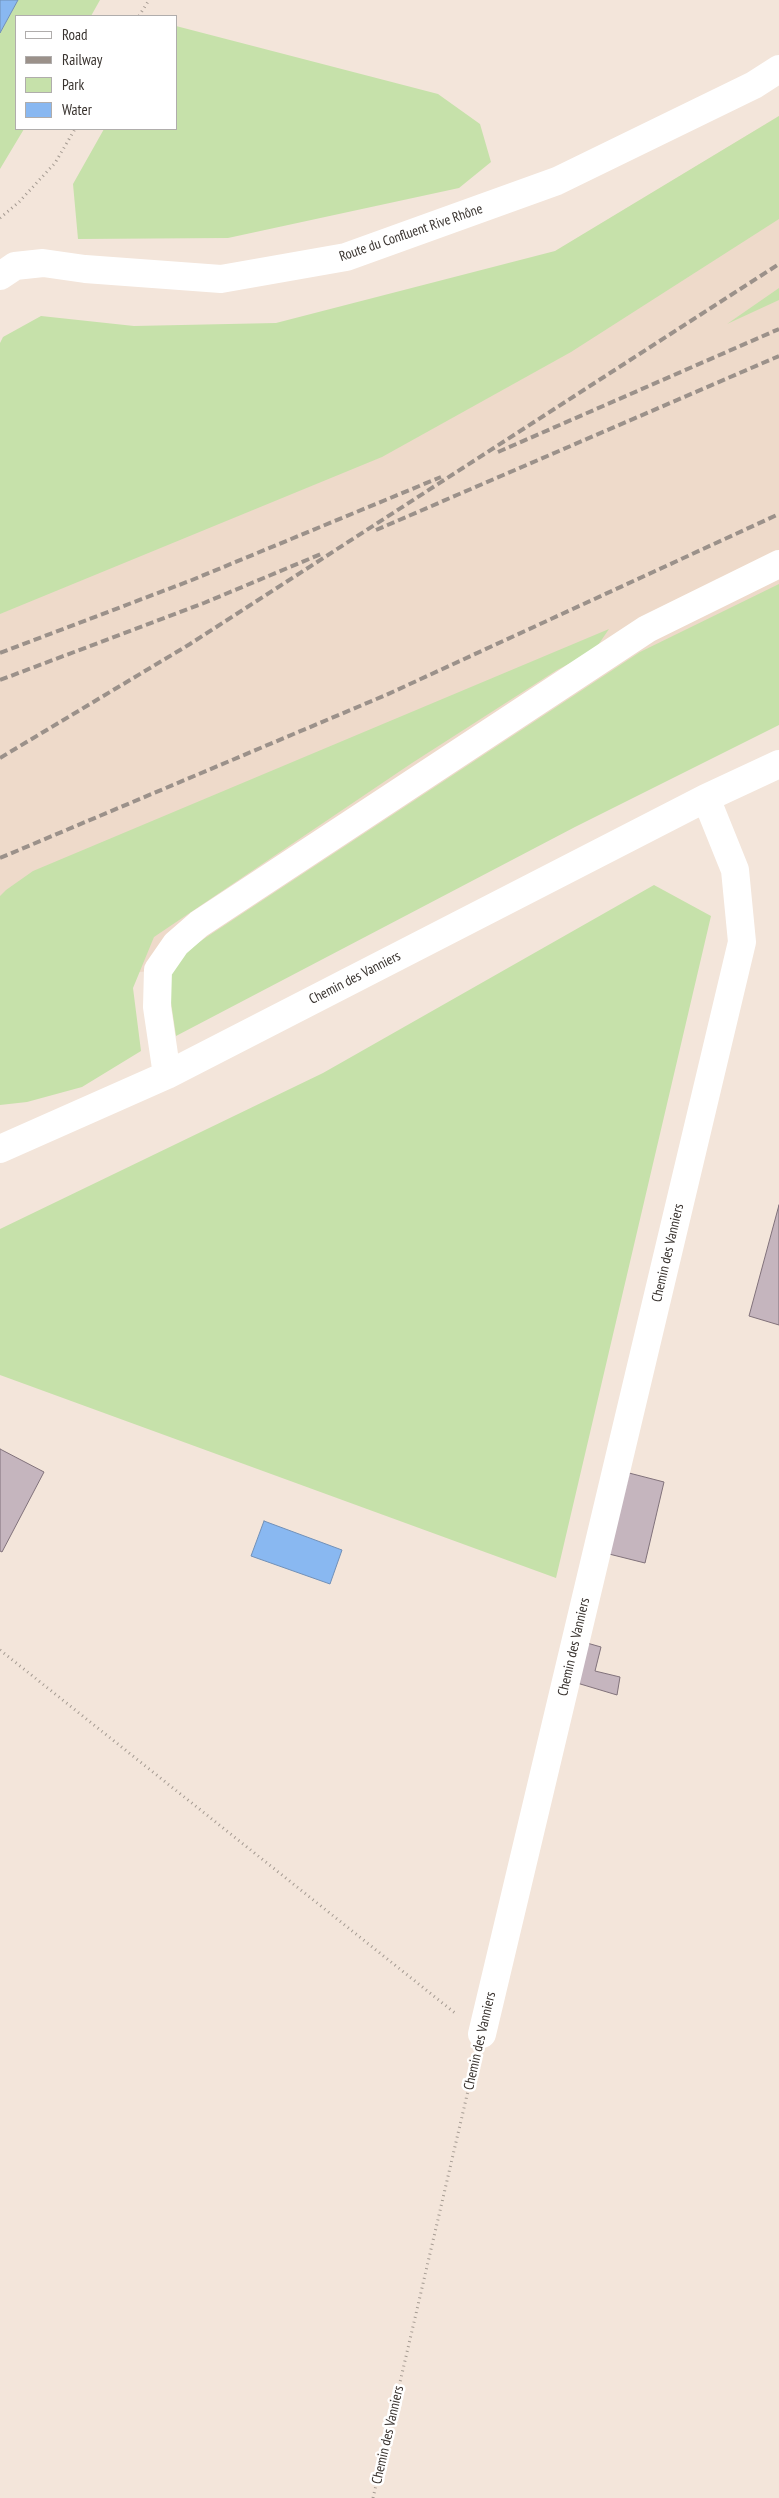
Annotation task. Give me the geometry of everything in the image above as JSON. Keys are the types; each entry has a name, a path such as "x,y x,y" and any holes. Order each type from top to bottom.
{"street":[{"name":"Route du Confluent Rive Rhône","path":"8,271 42,263 85,269 221,279 346,257 434,227 557,181 745,89 779,70"},
{"path":"167,1075 157,1007 158,970 176,944 199,924 647,629 779,564"},
{"name":"Chemin des Vanniers","path":"0,1149 167,1075 706,798 779,764"},
{"name":"Chemin des Vanniers","path":"482,2034 742,942 735,870 706,798"}],"path":[{"path":"140,15 149,0"},
{"path":"0,218 19,202 55,163 74,130"},
{"path":"0,1650 482,2034"},
{"name":"Chemin des Vanniers","path":"373,2498 482,2034"}],"shaded area":[{"path":"779,116 779,679 158,970 69,980 0,1038 0,587"}],"green space":[{"path":"18,0 100,0 92,15 15,15 15,130 23,130 0,169 0,33"},
{"path":"178,27 438,94 480,124 491,162 459,188 228,238 78,239 73,184 103,130 178,130"},
{"path":"779,116 779,219 571,352 382,457 0,614 0,343 3,337 41,316 134,326 276,323 555,251"},
{"path":"779,288 779,300 727,324"},
{"path":"779,584 779,725 575,827 176,1036 167,976 190,948 640,652"},
{"path":"609,629 594,651 557,670 412,763 154,937 133,988 141,1051 82,1087 27,1102 0,1105 0,896 6,890 33,871"},
{"path":"654,885 711,916 556,1578 0,1375 0,1229 323,1073"}],"water":[{"path":"0,0 18,0 0,33"},
{"path":"264,1521 342,1550 330,1584 251,1556"}],"building":[{"path":"779,1205 779,1325 749,1316"},
{"path":"0,1449 44,1472 2,1552 0,1551"},
{"path":"629,1473 664,1482 645,1563 609,1554"},
{"path":"587,1643 601,1647 595,1671 620,1677 617,1695 577,1683"}],"railway":[{"path":"0,758 190,644 779,264"},
{"path":"498,452 779,329"},
{"path":"376,530 779,356"},
{"path":"0,653 192,580 441,477"},
{"path":"0,858 386,695 779,514"},
{"path":"0,680 204,603 321,554"}]}
